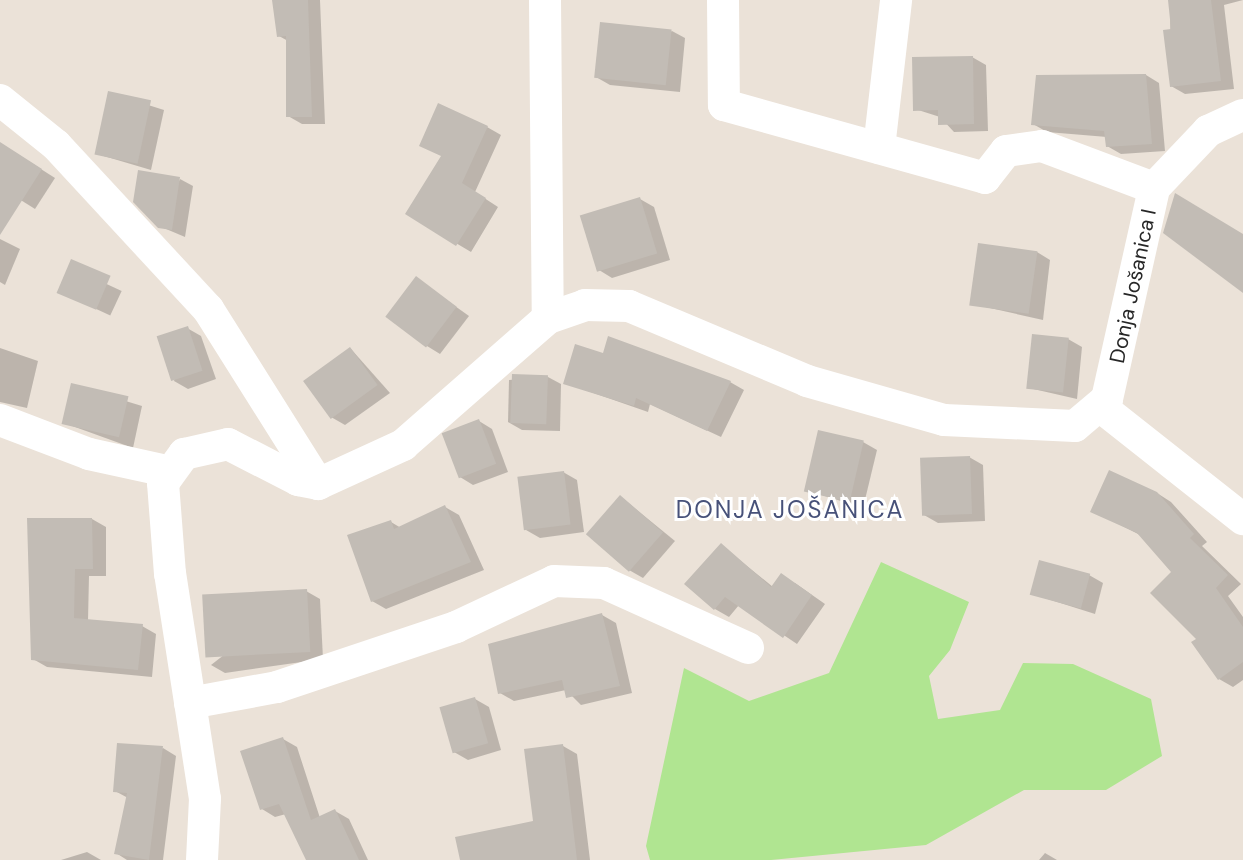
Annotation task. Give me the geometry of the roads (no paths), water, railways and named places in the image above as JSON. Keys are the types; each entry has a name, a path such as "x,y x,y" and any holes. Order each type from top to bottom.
{"street":[{"path":"545,0 548,318"},
{"path":"723,0 724,105 985,178 1006,151 1042,146 1154,188"},
{"path":"879,148 896,0"},
{"path":"0,100 56,145 208,309 318,484"},
{"name":"Donja Jošanica I","path":"1101,407 1114,375 1154,188 1208,131 1243,115"},
{"path":"0,420 89,454 167,471 200,446 228,444 298,480 318,484 403,445 548,318 585,305 629,306 807,381 944,421 1075,426 1101,407 1243,519"},
{"path":"167,471 170,573 205,799 202,860"},
{"path":"190,703 277,687 443,632 554,580 604,583 748,648"}],"district":[{"name":"DONJA JOŠANICA","path":"790,510"}]}
